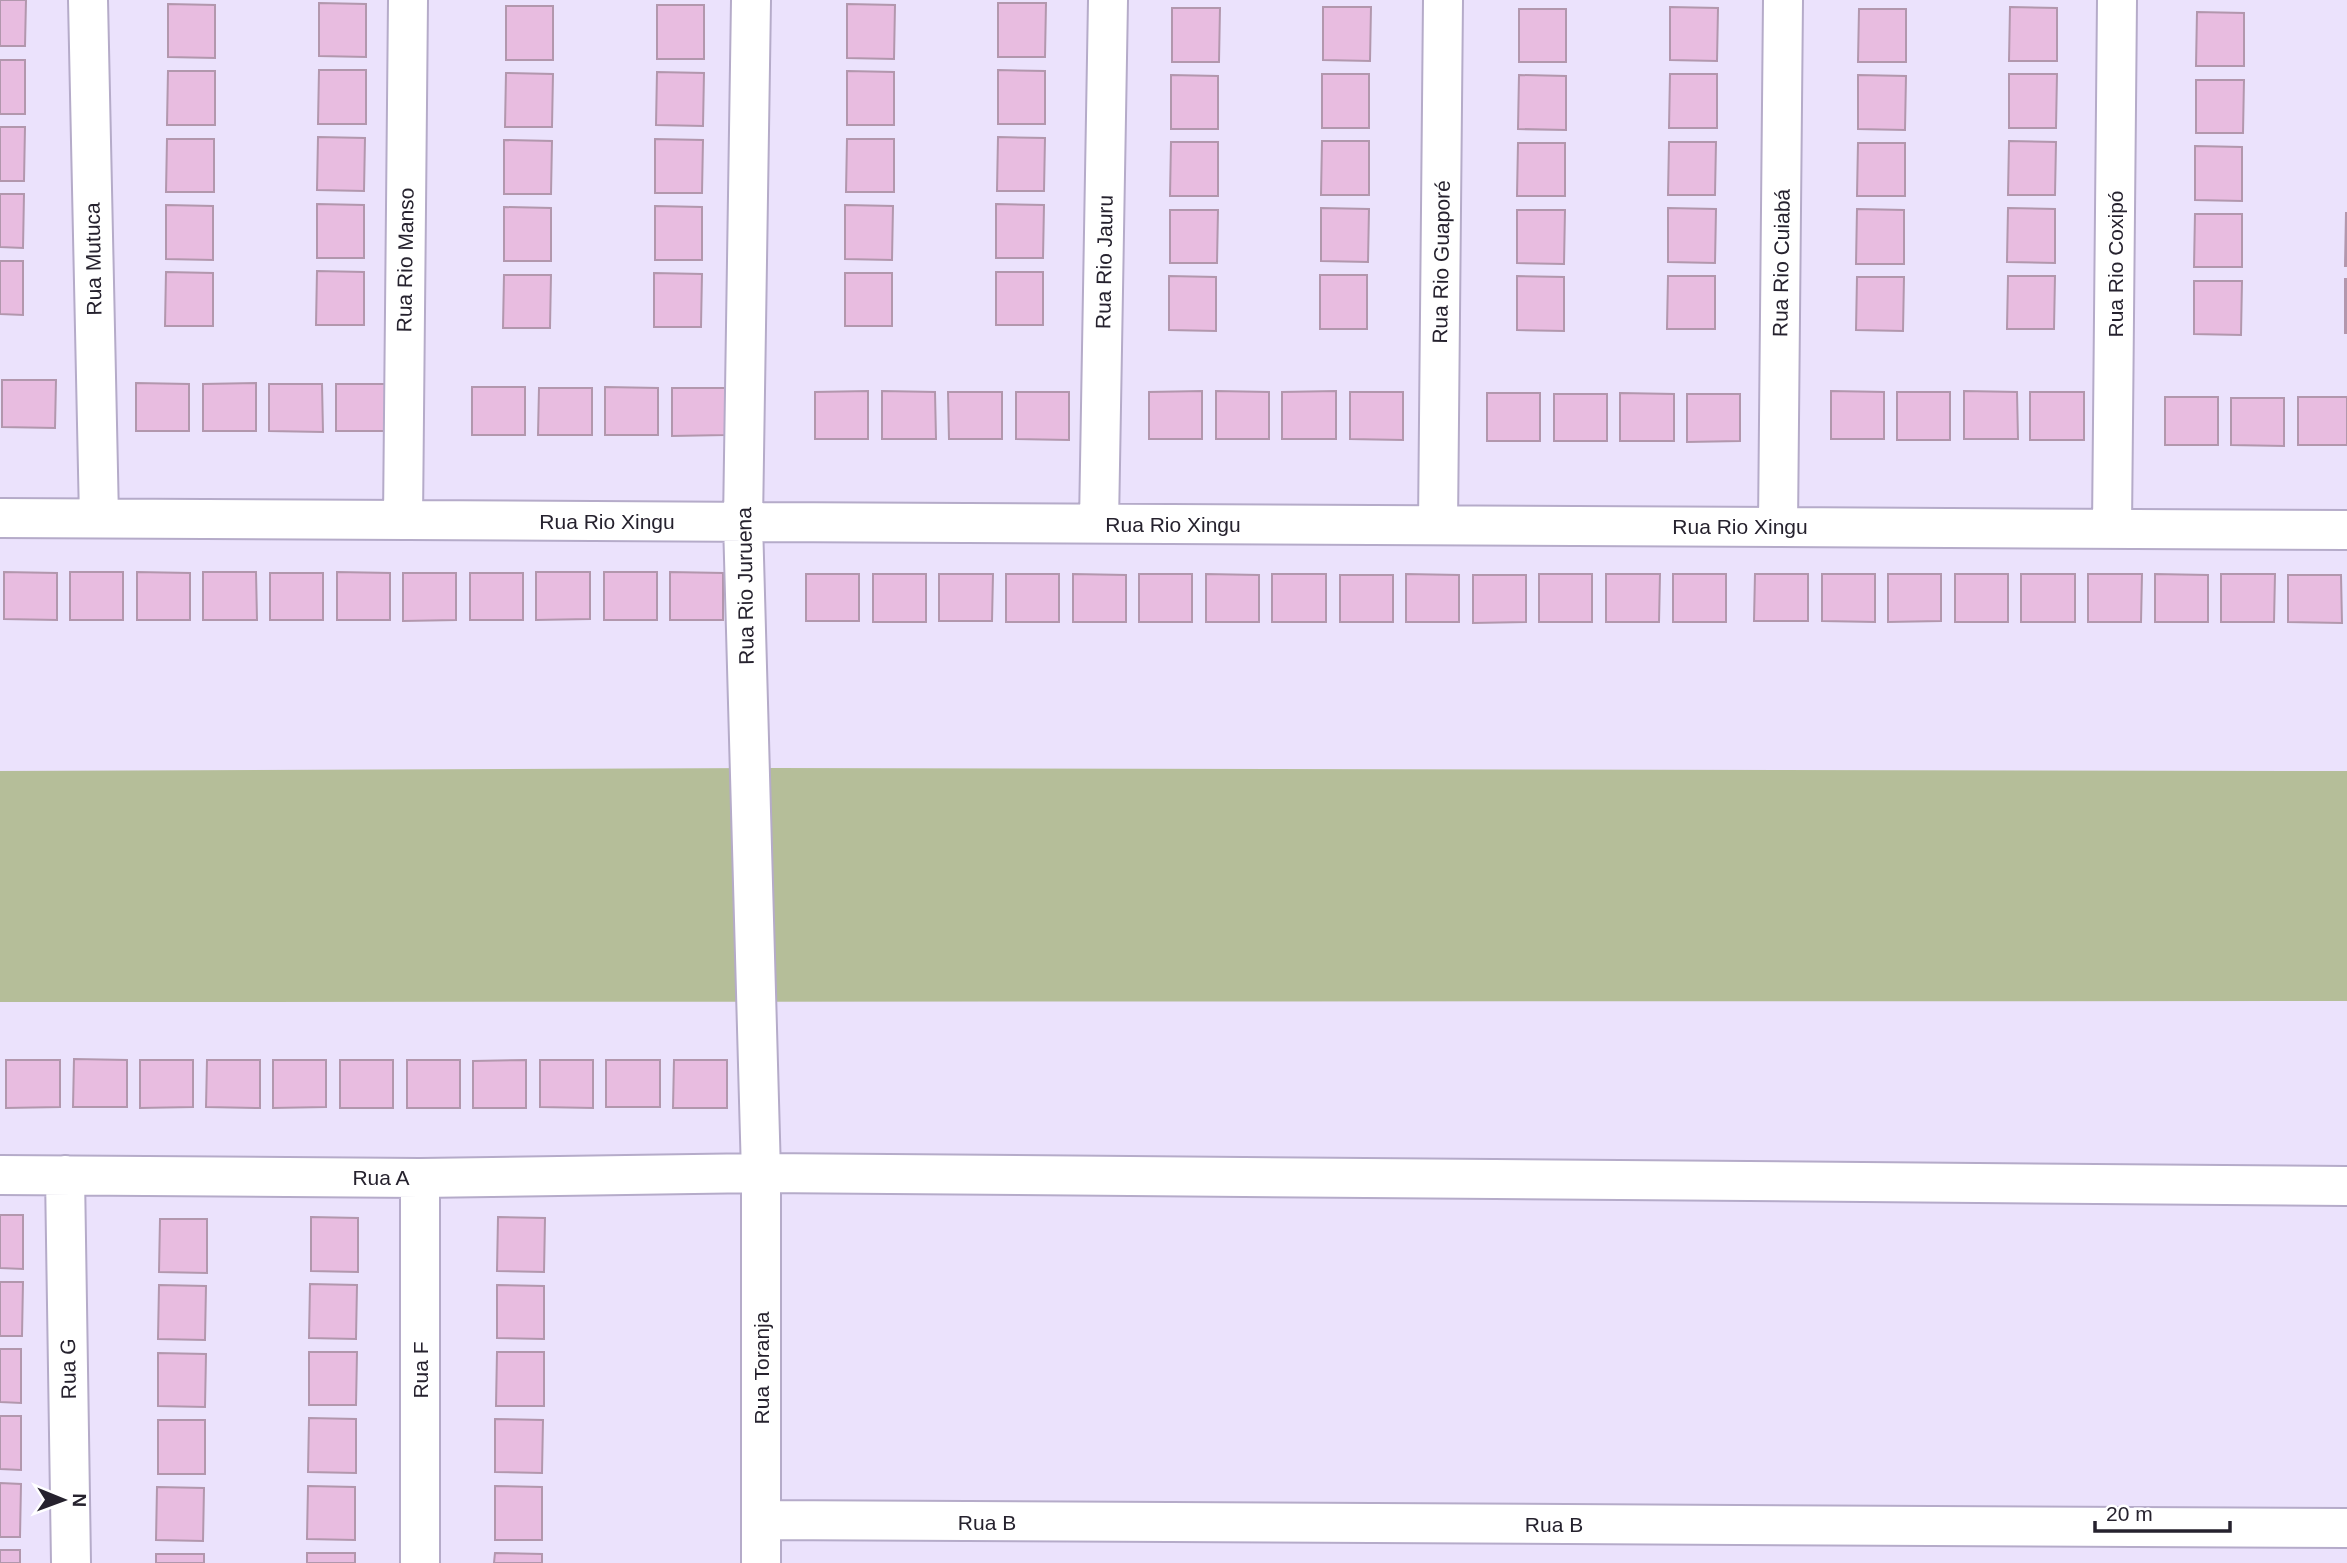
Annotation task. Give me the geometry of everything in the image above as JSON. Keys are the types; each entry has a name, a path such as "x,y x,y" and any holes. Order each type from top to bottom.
{"street":[{"name":"Rua Mutuca","path":"88,0 99,518"},
{"name":"Rua Rio Manso","path":"403,519 408,0"},
{"name":"Rua Rio Juruena","path":"751,0 743,522 761,1173"},
{"name":"Rua Rio Jauru","path":"1099,523 1108,0"},
{"name":"Rua Rio Guaporé","path":"1438,525 1443,0"},
{"name":"Rua Rio Cuiabá","path":"1779,527 1783,0"},
{"name":"Rua Rio Coxipó","path":"2112,528 2117,0"},
{"name":"Rua Rio Xingu","path":"0,518 2347,530"},
{"name":"Rua A","path":"0,1175 420,1178 761,1173 2347,1186"},
{"name":"Rua Toranja","path":"761,1173 761,1563"},
{"name":"Rua G","path":"65,1175 71,1563"},
{"name":"Rua F","path":"420,1178 420,1563"},
{"name":"Rua B","path":"761,1520 2347,1528"}],"green space":[{"path":"774,768 2347,771 2347,1001 0,1002 0,771"}],"building":[{"path":"0,0 26,0 25,46 0,46"},
{"path":"319,3 366,4 366,57 319,56"},
{"path":"998,3 1046,3 1045,57 998,57"},
{"path":"168,4 215,5 215,58 168,57"},
{"path":"847,4 895,5 894,59 847,58"},
{"path":"657,5 704,5 704,59 657,59"},
{"path":"506,6 553,6 553,60 506,60"},
{"path":"1323,7 1371,7 1370,61 1323,60"},
{"path":"1670,7 1718,8 1717,61 1670,60"},
{"path":"2010,7 2057,8 2057,61 2009,61"},
{"path":"1172,8 1220,8 1219,62 1172,62"},
{"path":"1519,9 1566,9 1566,62 1519,62"},
{"path":"1859,9 1906,9 1906,62 1858,62"},
{"path":"2197,12 2244,13 2244,66 2196,66"},
{"path":"0,60 25,60 25,114 0,114"},
{"path":"319,70 366,70 366,124 318,124"},
{"path":"998,70 1045,71 1045,124 998,124"},
{"path":"168,71 215,71 215,125 167,125"},
{"path":"847,71 894,72 894,125 847,125"},
{"path":"657,72 704,73 703,126 656,125"},
{"path":"506,73 553,74 552,127 505,127"},
{"path":"1322,74 1369,74 1369,128 1322,128"},
{"path":"1670,74 1717,74 1717,128 1669,128"},
{"path":"2009,74 2057,74 2056,128 2009,128"},
{"path":"1171,75 1218,76 1218,129 1171,129"},
{"path":"1519,75 1566,76 1566,130 1518,129"},
{"path":"1858,75 1906,76 1905,130 1858,129"},
{"path":"2196,80 2244,80 2243,133 2196,133"},
{"path":"0,127 25,127 24,181 0,181"},
{"path":"318,137 365,138 364,191 317,190"},
{"path":"998,137 1045,138 1044,191 997,191"},
{"path":"167,139 214,139 214,192 166,192"},
{"path":"655,139 703,140 702,193 655,193"},
{"path":"847,139 894,139 894,192 846,192"},
{"path":"504,140 552,141 551,194 504,194"},
{"path":"1322,141 1369,141 1369,195 1321,195"},
{"path":"2009,141 2056,142 2055,195 2008,195"},
{"path":"1171,142 1218,142 1218,196 1170,196"},
{"path":"1669,142 1716,142 1715,195 1668,195"},
{"path":"1518,143 1565,143 1565,196 1517,196"},
{"path":"1858,143 1905,143 1905,196 1857,196"},
{"path":"2195,146 2242,147 2242,201 2195,200"},
{"path":"0,194 24,194 23,248 0,247"},
{"path":"317,204 364,205 364,258 317,258"},
{"path":"996,204 1044,205 1043,258 996,258"},
{"path":"166,205 213,206 213,260 166,259"},
{"path":"845,205 893,206 892,260 845,259"},
{"path":"655,206 702,207 702,260 655,260"},
{"path":"504,207 551,208 551,261 504,261"},
{"path":"1321,208 1369,209 1368,262 1321,261"},
{"path":"1668,208 1716,209 1715,263 1668,262"},
{"path":"2008,208 2055,209 2055,263 2007,262"},
{"path":"1857,209 1904,210 1904,264 1856,264"},
{"path":"1170,210 1218,210 1217,263 1170,263"},
{"path":"1517,210 1565,210 1564,264 1517,263"},
{"path":"2346,213 2347,266 2345,266"},
{"path":"2195,214 2242,214 2242,267 2194,267"},
{"path":"0,261 23,261 23,315 0,314"},
{"path":"317,271 364,272 364,325 316,325"},
{"path":"166,272 213,273 213,326 165,326"},
{"path":"996,272 1043,272 1043,325 996,325"},
{"path":"654,273 702,274 701,327 654,327"},
{"path":"845,273 892,273 892,326 845,326"},
{"path":"504,275 551,275 550,328 503,328"},
{"path":"1320,275 1367,275 1367,329 1320,329"},
{"path":"1169,276 1216,277 1216,331 1169,330"},
{"path":"1517,276 1564,277 1564,331 1517,330"},
{"path":"1668,276 1715,276 1715,329 1667,329"},
{"path":"2008,276 2055,276 2054,329 2007,329"},
{"path":"1857,277 1904,277 1903,331 1856,330"},
{"path":"2347,279 2347,333 2345,333"},
{"path":"2194,281 2242,281 2241,335 2194,334"},
{"path":"2,380 56,380 55,428 2,427"},
{"path":"136,383 189,384 189,431 136,431"},
{"path":"256,383 256,431 203,431 203,384"},
{"path":"269,384 322,384 323,432 269,431"},
{"path":"336,384 390,384 389,431 336,431"},
{"path":"472,387 525,387 525,435 472,435"},
{"path":"605,387 658,388 658,435 605,435"},
{"path":"539,388 592,388 592,435 538,435"},
{"path":"672,388 725,388 725,435 672,436"},
{"path":"868,391 868,439 815,439 815,392"},
{"path":"882,391 935,392 936,439 882,439"},
{"path":"1202,391 1202,439 1149,439 1149,392"},
{"path":"1216,391 1269,392 1269,439 1216,439"},
{"path":"1336,391 1336,439 1282,439 1282,392"},
{"path":"1831,391 1884,392 1884,439 1831,439"},
{"path":"1964,391 2017,392 2018,439 1964,439"},
{"path":"948,392 1002,392 1002,439 949,439"},
{"path":"1016,392 1069,392 1069,440 1016,439"},
{"path":"1350,392 1403,392 1403,440 1350,439"},
{"path":"1897,392 1950,392 1950,440 1897,440"},
{"path":"2030,392 2084,392 2084,440 2030,440"},
{"path":"1487,393 1540,393 1540,441 1487,441"},
{"path":"1620,393 1674,394 1674,441 1620,441"},
{"path":"1554,394 1607,394 1607,441 1554,441"},
{"path":"1687,394 1740,394 1740,441 1687,442"},
{"path":"2165,397 2218,397 2218,445 2165,445"},
{"path":"2298,397 2347,397 2347,445 2298,445"},
{"path":"2231,398 2284,398 2284,446 2231,445"},
{"path":"4,572 57,573 57,620 4,619"},
{"path":"70,572 123,572 123,620 70,620"},
{"path":"137,572 190,573 190,620 137,620"},
{"path":"203,572 256,572 257,620 203,620"},
{"path":"337,572 390,573 390,620 337,620"},
{"path":"536,572 590,572 590,619 536,620"},
{"path":"604,572 657,572 657,620 604,620"},
{"path":"670,572 723,573 723,620 670,620"},
{"path":"270,573 323,573 323,620 270,620"},
{"path":"403,573 456,573 456,620 403,621"},
{"path":"470,573 523,573 523,620 470,620"},
{"path":"806,574 859,574 859,621 806,621"},
{"path":"873,574 926,574 926,622 873,622"},
{"path":"939,574 993,574 992,621 939,621"},
{"path":"1006,574 1059,574 1059,622 1006,622"},
{"path":"1073,574 1126,575 1126,622 1073,622"},
{"path":"1139,574 1192,574 1192,622 1139,622"},
{"path":"1206,574 1259,575 1259,622 1206,622"},
{"path":"1272,574 1326,574 1326,622 1272,622"},
{"path":"1406,574 1459,575 1459,622 1406,622"},
{"path":"1539,574 1592,574 1592,622 1539,622"},
{"path":"1606,574 1660,574 1659,622 1606,622"},
{"path":"1673,574 1726,574 1726,622 1673,622"},
{"path":"1755,574 1808,574 1808,621 1754,621"},
{"path":"1822,574 1875,574 1875,622 1822,621"},
{"path":"1888,574 1941,574 1941,621 1888,622"},
{"path":"1955,574 2008,574 2008,622 1955,622"},
{"path":"2021,574 2075,574 2075,622 2021,622"},
{"path":"2088,574 2142,574 2141,622 2088,622"},
{"path":"2155,574 2208,575 2208,622 2155,622"},
{"path":"2221,574 2275,574 2274,622 2221,622"},
{"path":"1340,575 1393,575 1393,622 1340,622"},
{"path":"1473,575 1526,575 1526,622 1473,623"},
{"path":"2288,575 2341,575 2342,623 2288,622"},
{"path":"74,1059 127,1060 127,1107 73,1107"},
{"path":"6,1060 60,1060 60,1107 6,1108"},
{"path":"140,1060 193,1060 193,1107 140,1108"},
{"path":"207,1060 260,1060 260,1108 206,1107"},
{"path":"273,1060 326,1060 326,1107 273,1108"},
{"path":"340,1060 393,1060 393,1108 340,1108"},
{"path":"407,1060 460,1060 460,1108 407,1108"},
{"path":"526,1060 526,1108 473,1108 473,1061"},
{"path":"540,1060 593,1060 593,1108 540,1107"},
{"path":"606,1060 660,1060 660,1107 606,1107"},
{"path":"674,1060 727,1060 727,1108 673,1108"},
{"path":"0,1215 23,1215 23,1269 0,1268"},
{"path":"311,1217 358,1218 358,1272 311,1271"},
{"path":"498,1217 545,1218 544,1272 497,1271"},
{"path":"160,1219 207,1219 207,1273 159,1272"},
{"path":"0,1282 23,1282 22,1336 0,1336"},
{"path":"310,1284 357,1285 356,1339 309,1338"},
{"path":"159,1285 206,1286 205,1340 158,1339"},
{"path":"497,1285 544,1286 544,1339 497,1338"},
{"path":"0,1349 21,1349 21,1403 0,1402"},
{"path":"309,1352 357,1352 356,1405 309,1405"},
{"path":"497,1352 544,1352 544,1406 496,1406"},
{"path":"158,1353 206,1354 205,1407 158,1406"},
{"path":"0,1416 21,1416 21,1470 0,1469"},
{"path":"309,1418 356,1419 356,1473 308,1472"},
{"path":"495,1419 543,1420 542,1473 495,1472"},
{"path":"158,1420 205,1420 205,1474 158,1474"},
{"path":"0,1483 21,1484 20,1537 0,1537"},
{"path":"308,1486 355,1487 355,1540 307,1539"},
{"path":"495,1486 542,1487 542,1540 495,1540"},
{"path":"157,1487 204,1488 203,1541 156,1540"},
{"path":"0,1550 20,1550 20,1563 0,1563"},
{"path":"307,1553 355,1553 355,1563 307,1563"},
{"path":"495,1553 542,1554 542,1563 494,1563"},
{"path":"156,1554 204,1554 204,1563 156,1563"}]}
